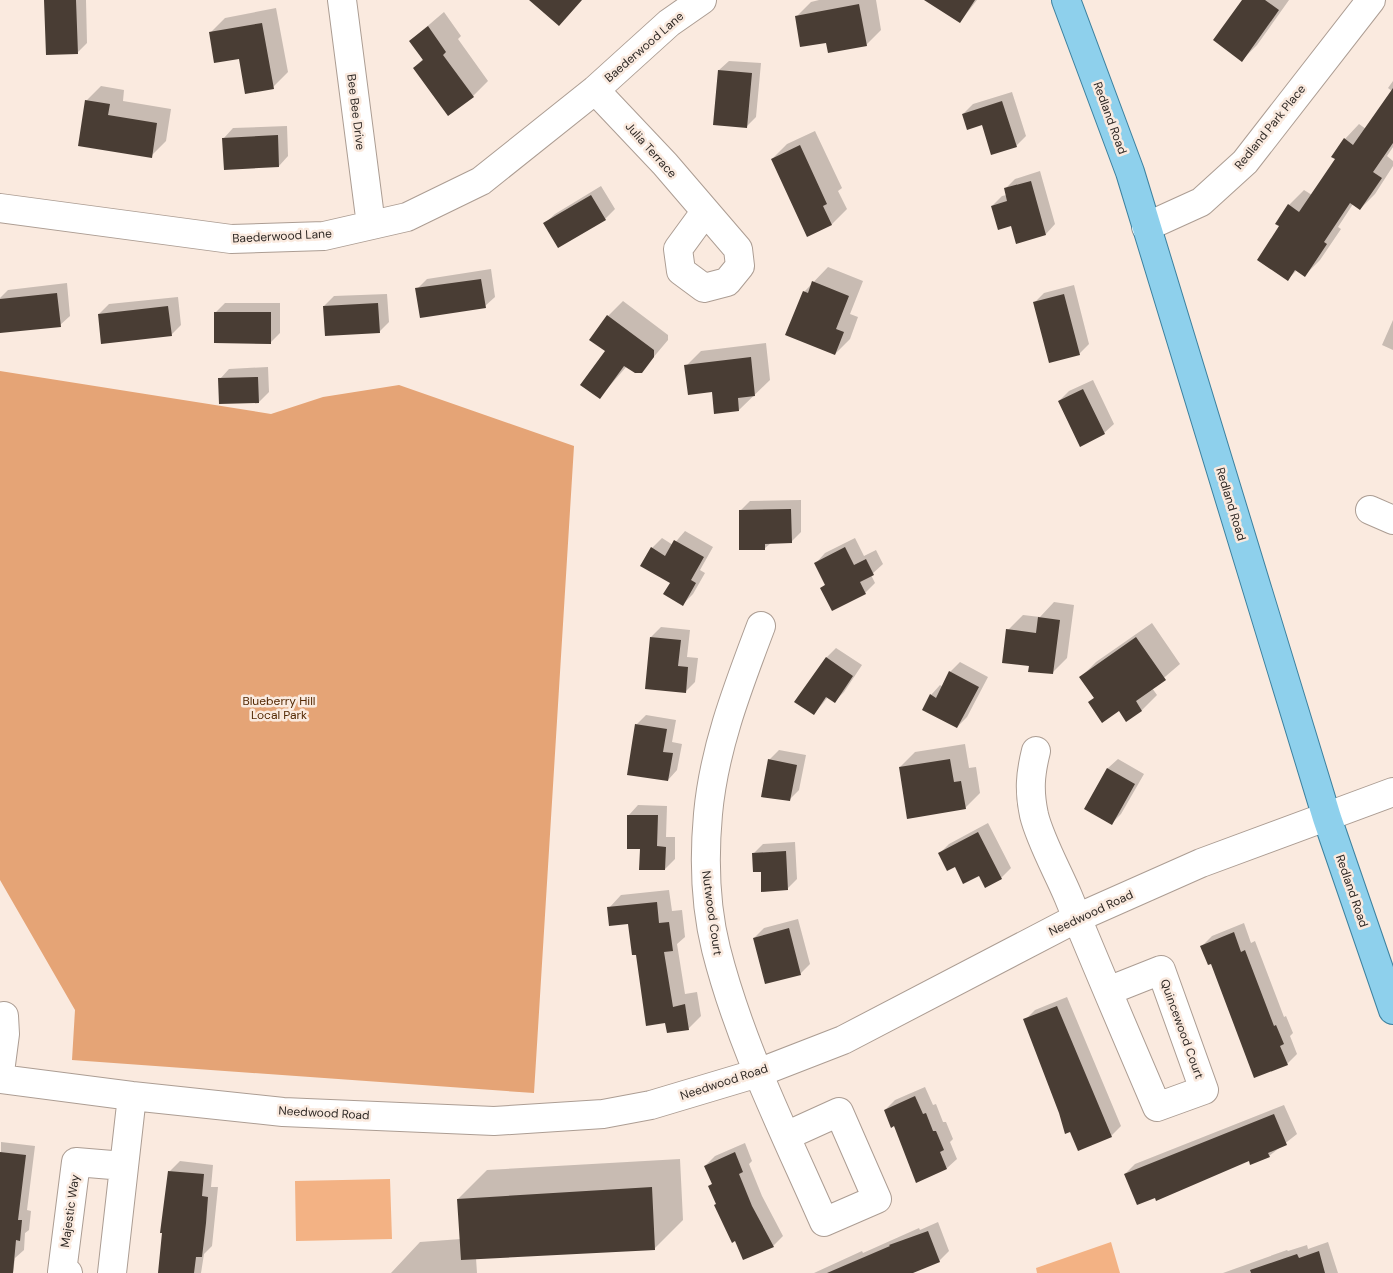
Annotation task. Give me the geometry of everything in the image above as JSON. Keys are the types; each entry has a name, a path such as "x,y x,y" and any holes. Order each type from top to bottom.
{"main road":[{"name":"Redland Road","path":"1066,0 1130,172 1327,818 1393,1010"}],"street":[{"name":"Bee Bee Drive","path":"342,0 371,225"},
{"name":"Baederwood Lane","path":"0,208 231,239 324,236 407,217 481,181 595,90 669,23 702,0"},
{"name":"Redland Park Place","path":"1146,226 1201,202 1245,162 1371,0"},
{"name":"Julia Terrace","path":"595,90 666,164 705,212"},
{"name":"Nutwood Court","path":"761,626 731,706 717,759 708,812 705,861 707,896 715,948 734,1008 758,1072 786,1136"},
{"name":"Quincewood Court","path":"1036,751 1029,777 1034,816 1157,1107 1204,1090 1161,970 1108,991"},
{"name":"Needwood Road","path":"0,1079 132,1096 283,1112 494,1121 603,1114 641,1107 758,1072 843,1040 1077,918 1201,863 1393,792"},
{"path":"0,1072 5,1034 4,1016"},
{"path":"112,1273 132,1096"},
{"name":"Majestic Way","path":"68,1273 62,1272 76,1162 124,1166"}],"shaded area":[{"path":"390,1179 392,1239 296,1241 295,1181"},
{"path":"1111,1242 1120,1273 1037,1273 1036,1268"}],"green space":[{"name":"Blueberry Hill Local Park","path":"0,371 271,414 323,397 399,385 574,446 534,1093 72,1060 75,1010 0,880"}],"building":[{"path":"44,0 76,0 78,54 46,55"},
{"path":"529,0 582,0 559,26"},
{"path":"924,0 975,0 960,23"},
{"path":"1242,0 1265,0 1279,10 1242,62 1213,40"},
{"path":"859,4 867,46 828,53 826,43 800,47 795,16"},
{"path":"262,23 274,89 245,94 239,59 214,63 209,32"},
{"path":"428,26 446,52 443,55 474,97 448,116 413,68 423,60 409,41"},
{"path":"718,70 752,73 747,128 713,125"},
{"path":"1393,88 1393,143 1373,172 1382,178 1360,210 1350,203 1324,242 1327,244 1305,277 1295,270 1288,281 1257,260 1279,226 1275,224 1288,204 1299,212 1335,159 1331,157 1344,138 1353,145"},
{"path":"85,100 110,104 108,115 157,123 152,158 78,146"},
{"path":"1002,101 1017,147 991,155 982,125 967,130 962,114"},
{"path":"278,135 279,167 224,170 222,138"},
{"path":"800,145 827,204 823,206 832,225 807,237 771,159"},
{"path":"1031,181 1046,235 1016,244 1011,226 998,230 991,206 1007,201 1004,188"},
{"path":"591,195 606,220 558,248 543,223"},
{"path":"481,279 486,308 420,318 415,288"},
{"path":"812,281 849,296 836,329 844,332 835,355 785,335 803,291 808,293"},
{"path":"57,293 61,327 0,333 0,299"},
{"path":"1064,294 1080,355 1049,363 1033,302"},
{"path":"378,303 380,333 325,336 323,306"},
{"path":"168,306 172,336 101,344 98,314"},
{"path":"214,312 271,312 271,344 214,343"},
{"path":"607,315 654,350 654,357 642,373 635,373 624,366 600,399 580,385 605,351 589,340"},
{"path":"751,357 755,396 738,398 739,411 714,414 712,392 688,395 684,365"},
{"path":"258,377 259,403 219,404 218,378"},
{"path":"1083,389 1105,434 1080,447 1058,401"},
{"path":"791,509 792,543 765,544 765,550 739,550 739,510"},
{"path":"674,540 704,557 691,580 696,583 683,606 663,594 670,583 640,566 651,547 665,556"},
{"path":"845,547 854,565 866,559 874,575 860,582 866,594 832,611 820,588 825,585 814,563"},
{"path":"1038,617 1060,620 1053,674 1028,672 1029,666 1002,663 1006,629 1036,633"},
{"path":"650,637 681,640 678,666 688,667 686,693 645,689"},
{"path":"1136,637 1166,680 1136,701 1142,711 1126,722 1119,711 1102,723 1088,702 1094,698 1079,677"},
{"path":"826,657 853,676 835,703 826,697 814,715 794,702"},
{"path":"949,671 979,687 957,728 922,710 930,694 936,698"},
{"path":"635,724 667,729 663,752 673,753 668,781 627,775"},
{"path":"768,759 797,765 790,801 761,797"},
{"path":"950,759 954,782 961,781 966,809 907,819 899,767"},
{"path":"1107,768 1135,784 1112,825 1084,809"},
{"path":"627,815 658,815 657,846 666,847 665,870 639,870 640,849 627,849"},
{"path":"978,832 1002,879 985,888 979,876 963,884 955,867 947,871 938,853"},
{"path":"786,851 788,890 761,892 761,872 753,872 752,853"},
{"path":"657,902 659,923 669,922 673,951 664,952 673,1007 685,1004 689,1030 667,1033 665,1023 646,1026 636,955 632,955 628,924 609,926 607,907"},
{"path":"789,928 801,975 765,984 753,938"},
{"path":"1234,932 1241,952 1245,950 1274,1026 1276,1025 1284,1044 1280,1046 1288,1065 1254,1078 1211,964 1208,965 1200,946"},
{"path":"1057,1006 1112,1137 1078,1151 1070,1132 1065,1134 1059,1113 1023,1019"},
{"path":"915,1096 923,1114 926,1113 933,1131 936,1131 944,1150 940,1152 947,1169 916,1183 894,1126 891,1128 884,1110"},
{"path":"1274,1114 1287,1145 1268,1153 1270,1157 1250,1165 1249,1161 1156,1201 1155,1198 1137,1205 1124,1174"},
{"path":"0,1152 26,1155 18,1220 22,1220 20,1241 16,1240 13,1273 0,1273"},
{"path":"735,1152 743,1172 739,1174 752,1206 774,1247 743,1260 735,1241 732,1243 714,1205 716,1204 708,1186 712,1184 704,1166"},
{"path":"168,1171 204,1174 202,1196 208,1197 206,1223 202,1257 196,1257 194,1273 158,1273 162,1233 160,1233"},
{"path":"652,1187 655,1250 461,1260 457,1199"},
{"path":"928,1231 940,1262 913,1273 827,1273 889,1245"},
{"path":"1319,1251 1325,1273 1251,1273 1250,1270 1297,1254 1299,1258"}]}
